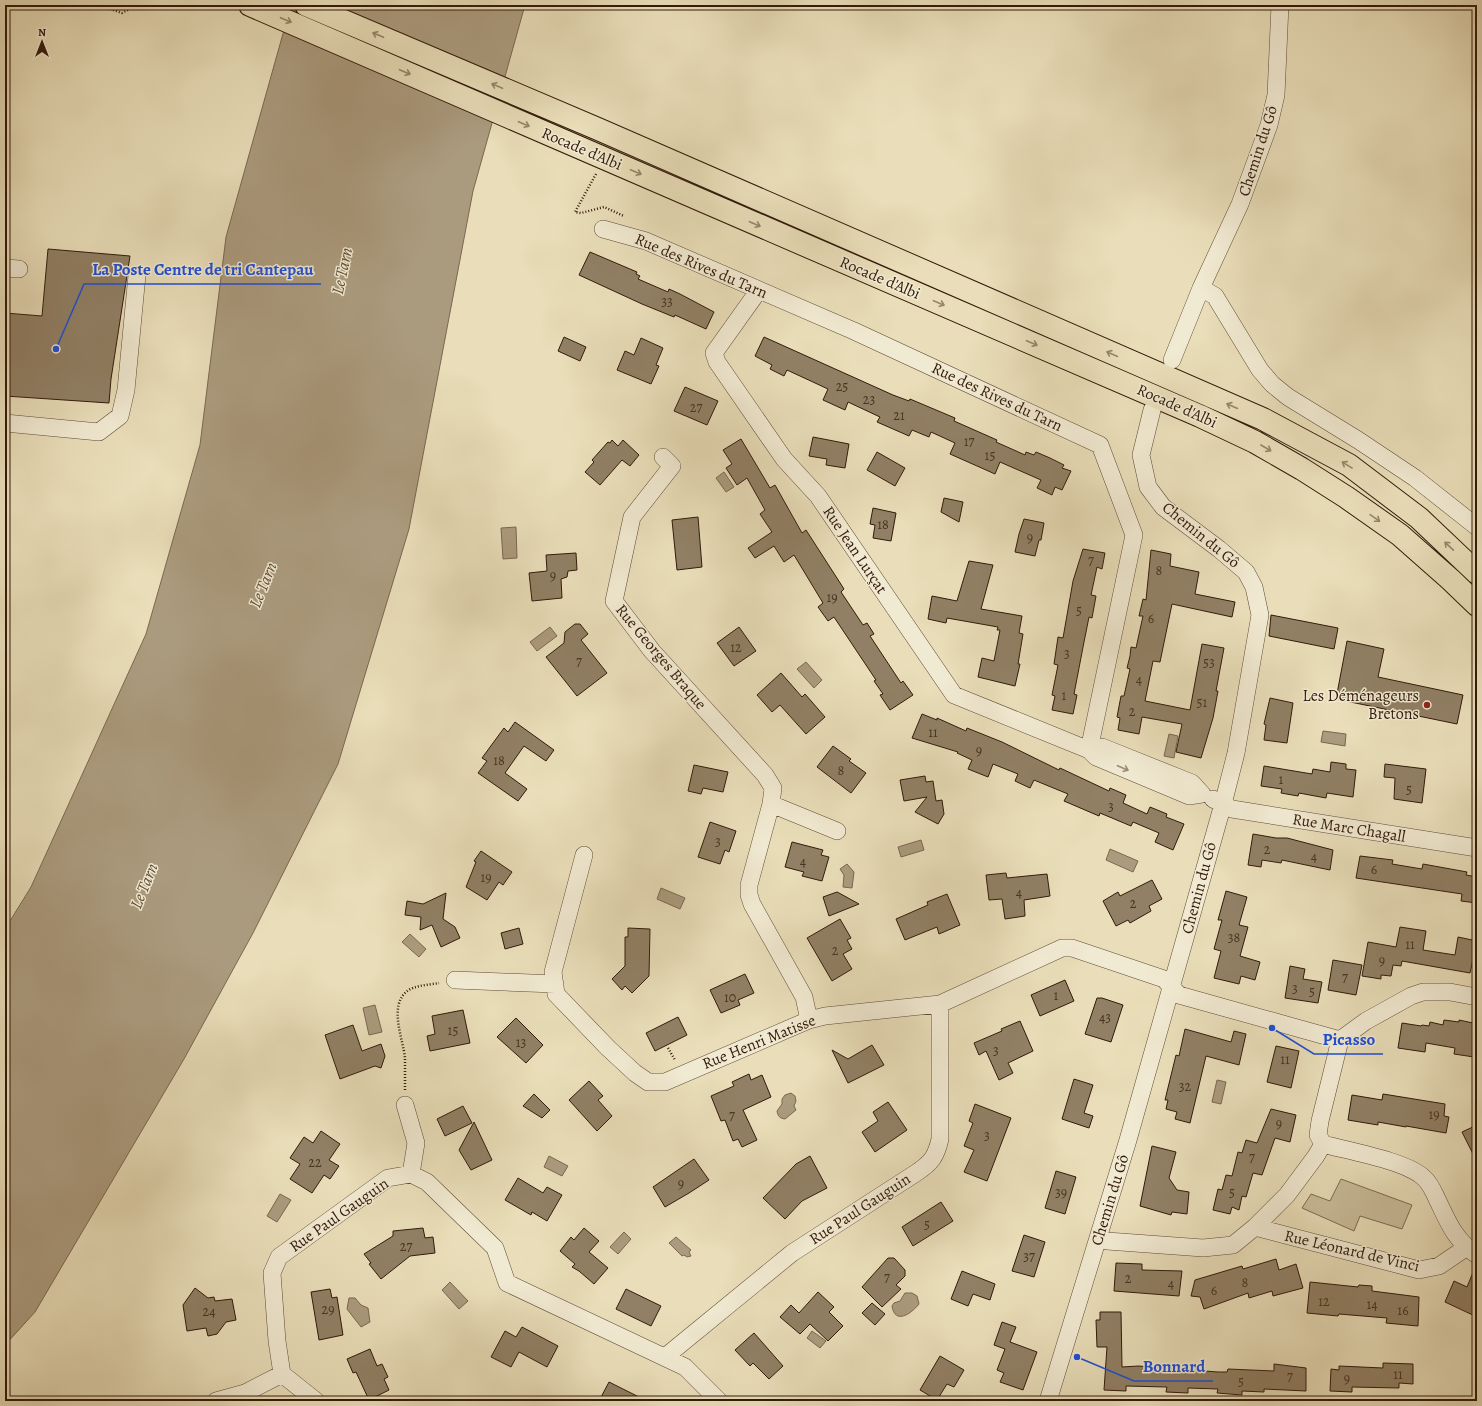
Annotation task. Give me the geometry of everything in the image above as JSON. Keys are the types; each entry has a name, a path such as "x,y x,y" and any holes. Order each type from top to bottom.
{"highway":[{"name":"Rocade d'Albi","path":"250,5 1193,413 1255,442 1302,469 1346,497 1400,535 1477,605"},
{"name":"Rocade d'Albi","path":"306,5 598,129 1263,419 1348,465 1419,518 1477,573"}],"street":[{"name":"Chemin du Gô","path":"1172,360 1201,288 1240,204 1269,125 1276,95 1280,5"},
{"name":"Rue des Rives du Tarn","path":"603,229 646,241 854,331 1100,445 1134,535 1089,750"},
{"path":"5,423 99,432 120,416 126,390 137,275"},
{"path":"1201,288 1215,296 1260,370 1272,384 1288,397 1358,440 1415,478 1477,526"},
{"name":"Rue Jean Lurçat","path":"759,290 714,353 717,362 784,459 818,496 954,695 1089,750 1096,757 1189,796 1202,794 1223,804"},
{"name":"Chemin du Gô","path":"1049,1401 1128,1140 1223,804 1236,754 1260,615 1254,587 1246,572 1219,549 1163,507 1148,487 1141,455 1152,410"},
{"name":"Rue Georges Braque","path":"663,457 672,466 632,516 614,601 652,651 765,775 773,788 771,804 748,885 749,895 752,904 804,997 809,1020"},
{"path":"771,804 838,831"},
{"name":"Rue Marc Chagall","path":"1223,804 1232,809 1477,848"},
{"name":"Rue Henri Matisse","path":"584,855 553,972 556,994 608,1048 635,1073 648,1082 665,1082 809,1020 825,1016 940,1004 1062,948 1072,948 1164,979 1179,995 1340,1040"},
{"path":"455,980 555,984"},
{"path":"1323,1144 1318,1135 1320,1121 1340,1040 1366,1021 1411,996 1423,992 1450,992 1477,997"},
{"name":"Rue Paul Gauguin","path":"665,1357 792,1253 916,1174 934,1158 940,1139 940,1004"},
{"path":"404,1105 416,1143 411,1174"},
{"name":"Rue Léonard de Vinci","path":"1098,1239 1107,1241 1203,1248 1233,1245 1255,1227 1287,1195 1316,1156 1323,1144 1401,1165 1424,1177 1431,1186 1450,1226 1459,1240 1472,1251 1439,1266 1419,1270 1255,1227"},
{"name":"Rue Paul Gauguin","path":"282,1374 277,1342 272,1273 279,1257 388,1178 411,1174 427,1182 495,1248 506,1283 685,1367 719,1401"},
{"path":"216,1401 245,1393 282,1374 316,1401"}],"path":[{"path":"99,5 122,13 134,5"},
{"path":"404,1105 404,1058 399,1022 399,1001 406,992 416,987 455,980"},
{"path":"668,1048 678,1065"}],"shaded area":[{"path":"1341,1179 1412,1205 1402,1229 1360,1216 1354,1231 1302,1208 1311,1194 1330,1201"}],"water":[{"name":"Le Tarn","path":"291,5 525,5 473,191 409,529 338,764 253,933 184,1059 35,1312 5,1345 5,929 31,887 146,634 200,445 226,237"},
{"path":"724,472 734,487 726,492 716,478"},
{"path":"516,527 517,558 503,559 501,528"},
{"path":"550,627 557,636 537,651 530,642"},
{"path":"806,662 822,680 814,688 797,669"},
{"path":"1323,731 1346,734 1345,746 1321,742"},
{"path":"1169,734 1178,736 1174,758 1164,756"},
{"path":"921,840 924,850 901,857 898,847"},
{"path":"1110,849 1138,861 1133,872 1106,860"},
{"path":"847,864 854,872 852,888 843,887 844,875 840,869"},
{"path":"661,888 685,898 680,909 657,899"},
{"path":"410,934 426,949 419,957 402,942"},
{"path":"375,1005 382,1032 369,1035 363,1008"},
{"path":"1217,1080 1226,1082 1221,1104 1212,1102"},
{"path":"791,1093 795,1096 796,1101 794,1106 796,1110 785,1119 781,1118 777,1111 782,1104 782,1099 785,1095"},
{"path":"549,1156 568,1166 562,1176 544,1167"},
{"path":"280,1194 291,1200 277,1222 267,1216"},
{"path":"624,1232 631,1239 618,1254 610,1247"},
{"path":"676,1237 691,1250 689,1252 691,1256 682,1256 669,1243"},
{"path":"450,1282 468,1301 459,1309 442,1290"},
{"path":"905,1293 912,1293 917,1296 919,1304 904,1316 896,1315 892,1306 894,1303 900,1301"},
{"path":"349,1298 355,1298 361,1305 368,1308 370,1322 361,1327 347,1309"},
{"path":"812,1331 826,1341 820,1348 807,1338"}],"building":[{"path":"48,249 130,256 111,379 109,403 5,396 5,313 42,316"},
{"path":"590,252 637,272 636,274 640,276 638,279 668,292 669,289 714,312 706,329 675,315 674,317 642,304 579,275"},
{"path":"564,337 586,347 580,361 558,351"},
{"path":"764,337 893,395 909,401 910,399 955,418 954,421 997,440 996,442 1025,455 1026,452 1034,455 1036,452 1064,465 1062,468 1071,471 1062,490 1055,487 1052,495 1037,488 1041,480 1000,462 995,474 950,454 955,443 931,432 929,437 912,430 909,436 877,422 880,417 848,402 845,410 823,400 828,389 787,370 784,376 770,369 772,365 755,356"},
{"path":"641,338 663,348 656,365 659,366 651,384 617,370 625,351 634,355"},
{"path":"685,387 718,401 707,425 674,411"},
{"path":"813,437 849,444 845,468 826,465 827,459 809,456"},
{"path":"741,439 770,488 775,485 802,533 806,530 844,589 841,592 863,625 867,623 874,634 870,636 901,683 903,681 913,695 890,710 880,695 883,694 874,681 876,680 834,617 828,621 818,607 823,603 794,555 784,562 774,546 755,558 748,548 772,532 760,514 765,510 747,478 737,485 726,468 732,464 723,450"},
{"path":"612,440 618,446 623,440 639,455 630,466 622,460 600,485 585,472 594,462 592,460 608,442 610,443"},
{"path":"877,452 905,468 895,486 867,470"},
{"path":"944,498 963,502 959,522 941,512"},
{"path":"873,508 896,513 891,541 873,538 875,525 870,524"},
{"path":"698,517 702,567 677,570 672,520"},
{"path":"1024,519 1044,523 1041,540 1039,540 1035,556 1015,552"},
{"path":"1083,549 1105,553 1102,569 1097,567 1091,595 1096,596 1092,618 1089,617 1084,642 1074,694 1077,695 1073,714 1052,710 1055,696 1052,695 1058,665 1054,664 1058,637 1063,638 1073,581"},
{"path":"1151,550 1171,554 1170,566 1199,572 1195,594 1235,602 1232,617 1172,604 1160,662 1153,661 1145,701 1190,710 1202,644 1224,648 1216,691 1218,691 1213,718 1201,758 1176,752 1182,724 1142,717 1139,734 1118,730 1120,718 1117,717 1121,696 1124,696 1130,669 1127,668 1131,647 1136,648 1143,616 1139,616 1143,599 1146,600"},
{"path":"576,553 577,570 568,571 567,577 561,579 562,598 532,601 529,573 547,571 546,555"},
{"path":"969,561 993,565 981,609 1022,616 1019,633 1023,634 1018,664 1020,664 1015,686 978,677 982,658 994,661 1000,630 997,630 998,627 947,618 946,623 928,619 932,596 957,601"},
{"path":"1271,615 1338,628 1334,649 1269,636"},
{"path":"575,624 580,624 588,634 581,640 607,673 577,696 546,657 564,643 565,632"},
{"path":"739,627 756,651 734,666 717,643"},
{"path":"1347,641 1384,649 1378,677 1463,695 1457,724 1336,699"},
{"path":"781,673 802,697 805,694 825,717 806,734 780,705 772,712 757,695"},
{"path":"1270,698 1293,703 1287,743 1264,740 1266,725 1264,724"},
{"path":"922,714 937,720 937,718 966,731 967,728 1002,742 1059,770 1060,768 1109,791 1110,788 1126,795 1123,803 1147,814 1150,807 1167,814 1166,817 1184,824 1173,850 1155,842 1159,833 1133,822 1131,826 1100,813 1099,816 1064,801 1068,794 1034,780 1030,788 1015,781 1018,774 993,764 988,777 968,769 972,760 957,753 958,752 912,738"},
{"path":"515,722 554,750 546,761 524,746 505,773 527,789 518,801 478,773 487,761 482,758 504,728 508,732"},
{"path":"833,746 851,759 849,761 866,773 851,793 817,767"},
{"path":"1331,762 1346,764 1346,769 1356,770 1353,797 1327,793 1326,798 1299,793 1298,796 1281,793 1282,789 1261,786 1264,766 1312,774 1313,769 1330,772"},
{"path":"1385,764 1426,769 1422,803 1394,799 1395,778 1384,777"},
{"path":"694,765 728,772 723,792 703,788 701,794 688,791"},
{"path":"925,776 926,782 933,781 936,801 942,800 944,814 938,824 915,812 927,797 904,801 900,780"},
{"path":"710,822 736,831 729,852 725,850 720,864 698,857"},
{"path":"1253,834 1276,838 1287,838 1333,850 1330,870 1282,860 1281,863 1262,860 1261,867 1248,865"},
{"path":"792,842 823,850 821,855 829,857 822,881 802,876 804,872 785,867"},
{"path":"481,851 512,872 503,885 499,882 487,900 466,887 476,862 474,861"},
{"path":"1360,856 1393,860 1392,864 1422,869 1423,864 1467,872 1466,875 1477,877 1477,903 1461,901 1462,894 1356,878"},
{"path":"1006,873 1007,878 1047,874 1050,896 1024,900 1025,916 1005,919 1002,899 989,900 986,875"},
{"path":"1152,880 1162,899 1149,906 1151,911 1130,923 1128,920 1116,926 1103,901 1118,892 1120,896"},
{"path":"1226,891 1247,897 1239,925 1248,927 1240,956 1260,962 1255,980 1241,976 1239,984 1214,978 1221,951 1214,949 1222,920 1218,920"},
{"path":"837,892 859,904 829,916 823,897"},
{"path":"446,893 443,919 455,927 460,938 441,947 432,925 420,930 421,917 405,915 407,901 423,904"},
{"path":"947,894 960,925 939,934 937,927 905,940 896,919 928,905 927,902"},
{"path":"840,919 851,938 847,940 852,949 843,954 852,969 832,981 807,938"},
{"path":"1400,927 1426,931 1423,950 1455,955 1458,937 1477,941 1470,973 1402,961 1401,966 1393,965 1391,976 1381,975 1381,979 1362,976 1368,942 1396,947"},
{"path":"519,928 523,944 505,949 501,933"},
{"path":"628,928 650,929 649,976 632,993 625,986 622,990 612,979 625,966 625,937 628,937"},
{"path":"1333,960 1362,965 1356,995 1328,990"},
{"path":"1290,966 1305,969 1303,979 1322,982 1318,1003 1285,998"},
{"path":"745,974 754,993 738,1000 740,1005 721,1013 710,990"},
{"path":"1065,980 1074,1001 1040,1016 1031,995"},
{"path":"1097,998 1102,998 1123,1005 1111,1042 1085,1034"},
{"path":"463,1010 470,1043 430,1051 427,1036 435,1034 432,1016"},
{"path":"678,1017 687,1035 655,1051 646,1033"},
{"path":"516,1018 543,1045 526,1063 497,1037"},
{"path":"1444,1020 1459,1022 1459,1020 1477,1025 1477,1052 1475,1052 1474,1057 1454,1054 1455,1048 1426,1043 1425,1052 1398,1048 1402,1023 1429,1026 1430,1022 1443,1025"},
{"path":"1020,1021 1033,1051 1008,1063 1013,1073 999,1080 986,1051 979,1055 974,1043 1002,1031 1001,1029"},
{"path":"353,1025 362,1051 381,1044 385,1056 381,1068 375,1066 340,1079 325,1035"},
{"path":"1185,1029 1231,1042 1234,1031 1246,1034 1239,1065 1206,1056 1190,1123 1175,1119 1177,1112 1166,1109 1168,1100 1165,1100 1176,1055 1179,1056"},
{"path":"872,1045 884,1065 848,1083 832,1050 848,1059"},
{"path":"1276,1046 1299,1051 1291,1088 1267,1082"},
{"path":"749,1074 751,1080 762,1075 771,1097 743,1110 757,1140 742,1147 738,1139 733,1141 725,1120 721,1121 711,1096 734,1086 732,1082"},
{"path":"1074,1079 1093,1085 1084,1113 1093,1116 1089,1128 1062,1119"},
{"path":"589,1081 603,1096 598,1100 612,1116 597,1131 569,1100"},
{"path":"534,1094 550,1110 542,1118 523,1106"},
{"path":"1383,1094 1445,1104 1444,1116 1449,1117 1446,1133 1378,1122 1378,1125 1348,1120 1352,1095 1382,1100"},
{"path":"888,1102 907,1130 875,1152 862,1132 878,1121 873,1112"},
{"path":"975,1104 1011,1118 987,1181 964,1172 974,1150 964,1146 973,1123 969,1121"},
{"path":"463,1106 472,1123 445,1136 437,1119"},
{"path":"1271,1109 1296,1115 1290,1142 1275,1138 1262,1175 1253,1173 1246,1197 1242,1196 1239,1210 1232,1207 1230,1214 1213,1210 1218,1189 1222,1190 1226,1175 1232,1176 1238,1152 1242,1153 1246,1140 1257,1143"},
{"path":"474,1122 492,1160 471,1170 459,1150"},
{"path":"1477,1125 1477,1162 1462,1132"},
{"path":"321,1131 340,1144 329,1160 339,1166 330,1179 324,1175 312,1193 290,1179 300,1164 290,1158 304,1137 313,1143"},
{"path":"1152,1146 1176,1152 1169,1178 1177,1190 1189,1192 1187,1214 1172,1212 1171,1215 1140,1206"},
{"path":"810,1156 827,1188 802,1201 785,1219 763,1198 796,1164"},
{"path":"694,1159 709,1180 665,1207 653,1187"},
{"path":"1056,1171 1076,1177 1065,1214 1045,1208"},
{"path":"518,1178 543,1193 547,1187 562,1195 547,1221 532,1212 531,1215 505,1200"},
{"path":"941,1202 953,1221 913,1246 902,1227"},
{"path":"423,1228 425,1238 433,1237 435,1253 410,1256 381,1279 369,1264 371,1263 364,1254 393,1236 393,1231"},
{"path":"584,1228 599,1241 589,1252 608,1268 594,1284 572,1267 575,1264 560,1251 571,1237 574,1240"},
{"path":"1024,1235 1045,1242 1034,1277 1012,1271"},
{"path":"888,1258 894,1258 905,1270 905,1276 896,1285 901,1289 882,1307 862,1287"},
{"path":"1276,1259 1279,1270 1296,1264 1303,1288 1273,1296 1272,1291 1249,1298 1248,1293 1204,1309 1200,1297 1191,1296 1195,1280 1242,1266 1243,1269"},
{"path":"1116,1263 1142,1264 1142,1270 1182,1271 1179,1296 1114,1291"},
{"path":"1476,1265 1477,1317 1445,1302 1454,1281 1467,1287"},
{"path":"962,1271 995,1284 990,1300 973,1294 968,1306 951,1299"},
{"path":"1310,1282 1358,1287 1359,1285 1372,1286 1372,1291 1419,1297 1418,1326 1386,1323 1387,1318 1307,1313"},
{"path":"195,1288 208,1298 214,1297 215,1301 232,1299 236,1320 226,1322 217,1334 208,1336 206,1328 187,1331 183,1305"},
{"path":"330,1289 332,1298 337,1297 343,1335 319,1340 311,1292"},
{"path":"626,1289 661,1306 651,1326 616,1309"},
{"path":"818,1292 834,1307 829,1312 843,1326 828,1341 810,1324 800,1334 780,1317 791,1305 799,1313"},
{"path":"872,1303 885,1314 875,1325 862,1313"},
{"path":"1100,1312 1121,1312 1122,1367 1138,1366 1218,1372 1227,1372 1228,1369 1274,1371 1274,1364 1306,1368 1306,1391 1264,1389 1264,1392 1242,1391 1242,1395 1217,1393 1218,1389 1188,1388 1188,1393 1166,1392 1167,1387 1126,1386 1126,1391 1104,1390 1107,1347 1097,1347 1096,1320 1100,1320"},
{"path":"1002,1322 1016,1327 1010,1342 1037,1352 1023,1390 1000,1382 1004,1373 997,1370 1005,1349 994,1345"},
{"path":"522,1327 558,1346 547,1367 519,1352 511,1367 491,1357 505,1331 516,1337"},
{"path":"754,1333 783,1366 769,1379 753,1363 750,1366 735,1350"},
{"path":"370,1349 377,1366 382,1364 388,1377 384,1379 389,1390 369,1400 356,1372 353,1373 347,1359"},
{"path":"940,1356 964,1370 954,1387 947,1384 937,1400 920,1390"},
{"path":"1383,1363 1413,1364 1413,1384 1399,1383 1399,1388 1352,1387 1352,1392 1330,1391 1331,1369 1339,1370 1339,1366 1383,1368"},
{"path":"609,1382 647,1401 599,1401"}],"place":[{"name":"La Poste Centre de tri Cantepau","path":"56,349"},
{"name":"Les Déménageurs Bretons","path":"1427,705"},
{"name":"Picasso","path":"1272,1028"},
{"name":"Bonnard","path":"1077,1357"}]}
